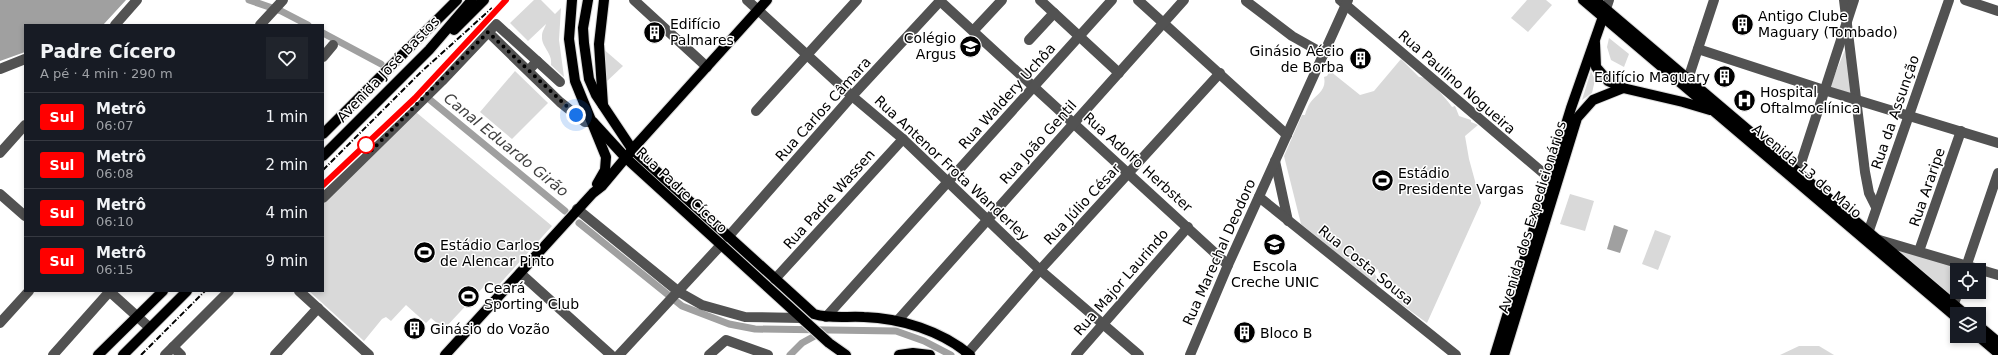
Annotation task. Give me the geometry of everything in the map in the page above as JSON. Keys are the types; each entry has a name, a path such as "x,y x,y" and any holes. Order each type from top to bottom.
{"main road":[{"path":"465,4 484,0"},
{"path":"445,355 592,192 602,176 606,164 605,152 575,81 570,51 572,0"},
{"name":"Rua Padre Cícero","path":"588,0 583,28 589,79 596,95 603,104 629,154"},
{"path":"603,104 599,44 604,0"},
{"path":"592,192 602,186 766,0"},
{"name":"Avenida 13 de Maio","path":"1583,0 1606,9"},
{"name":"Avenida 13 de Maio","path":"1595,0 1687,83 1715,112 1950,312"},
{"name":"Avenida José Bastos","path":"324,155 429,50 465,4"},
{"name":"Avenida José Bastos","path":"324,133 465,4"},
{"name":"Avenida dos Expedicionários","path":"1504,355 1552,181 1595,37 1606,9"},
{"path":"1595,37 1596,67 1608,82 1623,88 1683,102 1715,112"},
{"path":"1683,102 1687,83"},
{"name":"Avenida 13 de Maio","path":"1687,83 1798,172 1957,307"},
{"name":"Avenida dos Expedicionários","path":"1495,355 1552,181 1577,118 1593,100 1623,88"},
{"name":"Rua Padre Cícero","path":"593,122 724,241 820,335 838,351 846,355"},
{"name":"Rua Padre Cícero","path":"724,241 775,279 808,310 814,314 826,317"},
{"path":"98,355 163,292"},
{"path":"123,355 186,292"},
{"path":"826,317 862,317 898,320 936,334 968,354"},
{"path":"1986,332 1998,342"},
{"path":"1986,343 1998,353"},
{"path":"899,355 913,353 930,355"}],"street":[{"path":"116,24 137,0"},
{"path":"634,0 707,67"},
{"name":"Rua Antenor Frota Wanderley","path":"747,0 852,96 903,139 987,221 1040,270 1139,355"},
{"path":"756,111 857,0"},
{"name":"Rua Adolfo Herbster","path":"940,0 1228,265"},
{"name":"Rua Carlos Câmara","path":"619,355 678,293 852,96 940,0"},
{"path":"1040,0 1119,73"},
{"name":"Rua Waldery Uchôa","path":"826,317 1112,0"},
{"path":"1138,0 1287,135"},
{"name":"Rua João Gentil","path":"898,320 1184,0"},
{"path":"1687,83 1714,0"},
{"path":"1844,0 1848,16 1856,99 1869,193 1876,207"},
{"path":"1798,172 1854,0"},
{"name":"Rua da Assunção","path":"1872,236 1876,207 1949,0"},
{"path":"1965,0 1998,11"},
{"path":"1246,1 1292,36 1324,54"},
{"path":"974,30 996,2"},
{"name":"Rua Marechal Deodoro","path":"1190,355 1228,265 1324,54 1345,2"},
{"name":"Rua Paulino Nogueira","path":"1345,2 1552,181"},
{"path":"261,24 276,5"},
{"path":"1029,40 1054,13"},
{"path":"324,197 442,81 496,24 560,82"},
{"name":"Rua Padre Cícero","path":"488,32 529,70 560,102 585,122 593,122"},
{"path":"324,56 333,45"},
{"path":"1698,49 1824,90 1961,131 1998,144"},
{"path":"0,69 24,59"},
{"path":"529,70 537,61"},
{"name":"Rua Júlio César","path":"968,354 1040,270 1220,73"},
{"path":"0,153 24,126"},
{"name":"Rua Araripe","path":"1919,251 1961,131"},
{"name":"Rua Padre Wassen","path":"775,279 903,139"},
{"name":"Rua Marechal Deodoro","path":"1275,161 1288,221"},
{"path":"1968,263 1998,173"},
{"path":"0,194 24,215"},
{"name":"Rua Costa Sousa","path":"1259,197 1456,355"},
{"path":"577,209 678,293 711,309 745,318 804,320"},
{"name":"Rua Major Laurindo","path":"1076,355 1188,227"},
{"path":"1872,236 1952,263"},
{"path":"1986,272 1998,275"},
{"path":"520,273 611,355"},
{"path":"0,323 28,292"},
{"path":"53,355 108,292"},
{"path":"110,292 150,328"},
{"path":"165,355 228,292"},
{"path":"300,292 369,355"},
{"path":"1954,304 1956,299"},
{"path":"275,355 318,308"},
{"path":"709,355 726,340 768,355"},
{"path":"173,347 181,355"}],"shaded area":[{"path":"0,0 126,0 104,24 24,24 24,52 0,61"},
{"path":"534,0 541,0 555,14 561,8 559,40 564,77 551,65 550,57 543,43 542,34 546,24 528,41 510,23"},
{"path":"1527,0 1546,0 1552,5 1528,32 1511,18"},
{"path":"1609,38 1629,54 1624,67 1611,60 1607,47"},
{"path":"601,47 623,66 604,84"},
{"path":"1845,50 1852,94 1831,88 1830,86"},
{"name":"Estádio Presidente Vargas","path":"1401,59 1419,77 1426,78 1431,82 1452,107 1455,106 1459,116 1471,120 1471,122 1478,125 1465,136 1469,159 1481,203 1427,323 1397,301 1402,291 1398,286 1395,286 1389,276 1379,273 1378,269 1373,271 1379,281 1376,285 1301,224 1284,156 1302,115 1305,115 1310,103 1324,86 1324,77 1327,76 1330,71 1360,95 1374,91"},
{"path":"515,71 548,103 512,139 480,112"},
{"path":"1591,71 1595,80 1592,93 1582,100"},
{"name":"Estádio Carlos de Alencar Pinto","path":"414,113 417,113 552,226 496,288 489,281 444,329 431,318 426,323 406,305 391,321 386,317 382,319 364,341 310,292 324,292 324,203"},
{"path":"1570,194 1594,201 1585,231 1560,224"},
{"path":"1614,225 1628,230 1620,253 1607,249"},
{"path":"1655,230 1671,236 1658,270 1642,264"},
{"path":"1889,244 1950,265 1950,296"},
{"path":"1799,346 1819,346 1834,355 1780,355"}],"waterway":[{"name":"Canal Eduardo Girão","path":"249,0 281,11 306,24"},
{"name":"Canal Eduardo Girão","path":"324,34 381,64"},
{"name":"Canal Eduardo Girão","path":"429,99 565,211"},
{"name":"Canal Eduardo Girão","path":"579,223 682,306 729,324 755,329 896,331 924,341 951,355"},
{"path":"790,355 802,343 822,332"}],"railway":[{"path":"324,184 415,98 505,0"},
{"path":"324,169 421,72 492,8"},
{"path":"141,355 204,292"}],"metro line":[{"name":"Sul","path":"324,184 415,98 506,0"}],"place":[{"name":"Antigo Clube Maguary (Tombado)","path":"1742,24"},
{"name":"Edifício Palmares","path":"655,32"},
{"name":"Colégio Argus","path":"971,46"},
{"name":"Ginásio Aécio de Borba","path":"1360,59"},
{"name":"Edifício Maguary","path":"1725,77"},
{"name":"Hospital Oftalmoclínica","path":"1744,100"},
{"name":"Estádio Presidente Vargas","path":"1383,181"},
{"name":"Escola Creche UNIC","path":"1275,244"},
{"name":"Estádio Carlos de Alencar Pinto","path":"425,253"},
{"name":"Ceará Sporting Club","path":"468,296"},
{"name":"Ginásio do Vozão","path":"414,329"},
{"name":"Bloco B","path":"1245,333"}],"route":[{"path":"366,145 368,154 442,81 488,32 529,70 560,102 576,115"}]}
